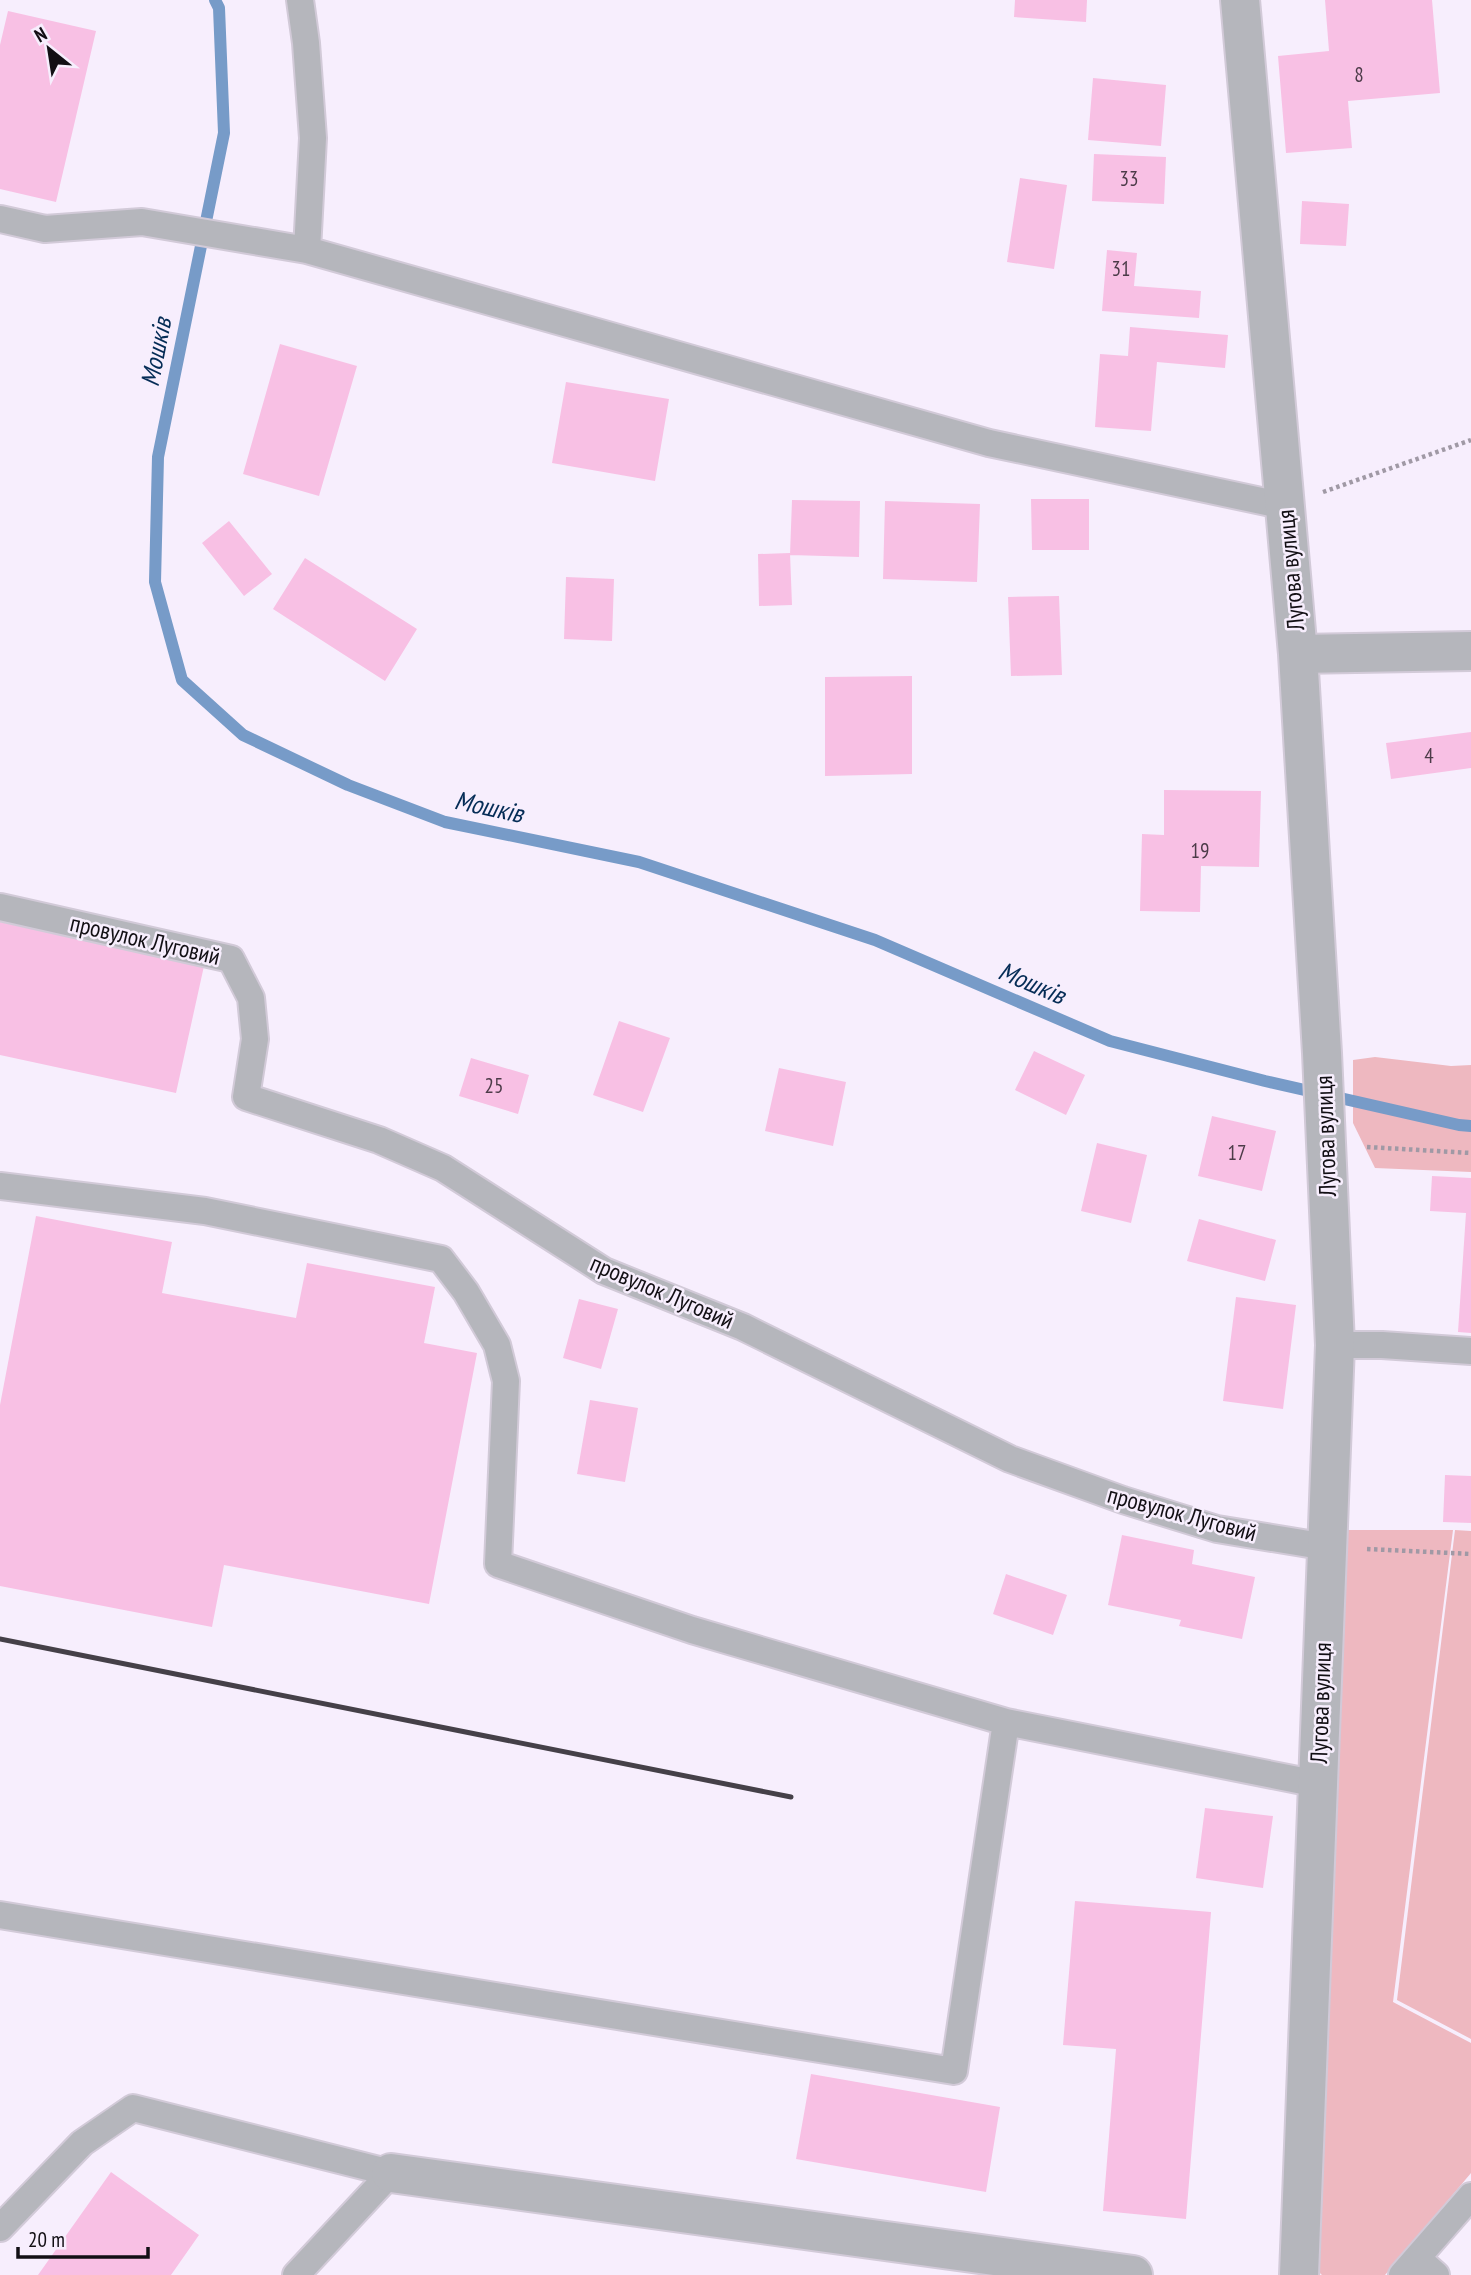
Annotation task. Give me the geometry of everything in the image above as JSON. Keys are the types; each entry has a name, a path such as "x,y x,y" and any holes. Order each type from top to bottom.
{"street":[{"name":"Лугова вулиця","path":"1240,0 1298,654 1322,1053 1335,1345 1299,2275"},
{"path":"1298,654 1471,651"},
{"path":"391,2173 1133,2275"}],"lane":[{"path":"300,0 313,138 307,250"},
{"path":"0,219 45,229 142,222 307,250 989,443 1285,506"},
{"name":"провулок Луговий","path":"0,907 231,960 251,998 255,1039 246,1097 379,1140 443,1168 604,1271 743,1327 1010,1459 1123,1500 1217,1529 1327,1547"},
{"path":"0,1186 205,1211 441,1259 466,1292 497,1345 506,1381 498,1564 692,1630 1006,1722 1318,1784"},
{"path":"1335,1345 1471,1351"},
{"path":"0,1915 954,2071 1006,1722"},
{"path":"0,2228 82,2143 133,2108 391,2173 296,2275"},
{"path":"1418,2269 1471,2196"}],"path":[{"path":"1285,506 1471,440"},
{"path":"1325,1141 1471,1153"},
{"path":"1327,1547 1471,1554"}],"shaded area":[{"path":"1375,1057 1451,1066 1471,1065 1471,1172 1375,1168 1353,1123 1353,1060"},
{"path":"1348,1530 1453,1530 1393,2002 1471,2043 1471,2173 1385,2275 1322,2275 1317,2270 1330,1784"},
{"path":"1455,1530 1471,1531 1471,2039 1397,2000"}],"building":[{"path":"1015,0 1087,0 1086,22 1014,17"},
{"path":"1325,0 1432,0 1440,93 1348,101 1352,148 1286,153 1278,56 1329,51"},
{"path":"8,11 96,31 56,202 0,189 0,45"},
{"path":"1093,78 1166,85 1161,146 1088,140"},
{"path":"1094,154 1166,157 1164,204 1092,201"},
{"path":"1020,178 1067,185 1054,269 1007,262"},
{"path":"1302,201 1349,204 1346,246 1300,244"},
{"path":"1107,250 1137,253 1134,286 1201,291 1199,318 1102,311"},
{"path":"1130,327 1228,335 1225,368 1157,362 1151,431 1095,427 1100,354 1128,356"},
{"path":"280,344 357,366 319,496 243,474"},
{"path":"566,382 669,399 655,481 552,463"},
{"path":"1031,499 1089,499 1089,550 1032,550"},
{"path":"792,500 860,501 859,557 790,555"},
{"path":"885,501 980,504 977,582 883,579"},
{"path":"229,521 272,574 244,596 202,543"},
{"path":"790,553 792,605 759,606 758,554"},
{"path":"305,558 417,629 385,681 273,609"},
{"path":"566,577 614,579 612,641 564,639"},
{"path":"1059,596 1062,675 1011,676 1008,597"},
{"path":"912,676 912,774 825,776 825,677"},
{"path":"1471,732 1471,768 1391,779 1386,743"},
{"path":"1164,790 1261,791 1259,867 1201,866 1200,912 1140,911 1142,834 1164,835"},
{"path":"0,922 204,966 176,1093 0,1055"},
{"path":"619,1021 670,1038 643,1112 593,1095"},
{"path":"1034,1051 1085,1075 1066,1115 1015,1090"},
{"path":"471,1058 529,1075 518,1114 459,1096"},
{"path":"779,1068 846,1082 833,1146 765,1131"},
{"path":"1212,1116 1276,1131 1262,1191 1198,1176"},
{"path":"1097,1143 1147,1155 1131,1223 1081,1211"},
{"path":"1432,1176 1471,1178 1471,1333 1458,1332 1466,1213 1430,1211"},
{"path":"36,1216 172,1242 162,1293 296,1318 307,1263 435,1287 424,1343 477,1353 429,1604 224,1565 212,1627 0,1586 0,1405"},
{"path":"1199,1219 1276,1240 1265,1281 1187,1261"},
{"path":"1236,1297 1296,1305 1283,1409 1223,1401"},
{"path":"579,1299 618,1309 601,1369 563,1358"},
{"path":"590,1400 638,1408 625,1482 577,1474"},
{"path":"1445,1475 1471,1476 1471,1523 1443,1522"},
{"path":"1122,1535 1194,1550 1192,1564 1255,1577 1242,1639 1179,1626 1181,1620 1108,1605"},
{"path":"1006,1574 1067,1595 1053,1635 993,1614"},
{"path":"1205,1808 1273,1816 1263,1888 1196,1878"},
{"path":"1075,1901 1211,1912 1186,2219 1103,2211 1116,2049 1063,2045"},
{"path":"811,2074 1000,2107 986,2192 796,2159"},
{"path":"111,2172 199,2235 171,2275 38,2275"}],"waterway":[{"name":"Мошків","path":"215,0 219,8 224,133 158,457 155,582 182,680 243,735 348,785 445,822 639,862 875,940 1110,1041 1265,1081 1471,1126"}],"railway":[{"path":"0,1639 791,1797"}]}
